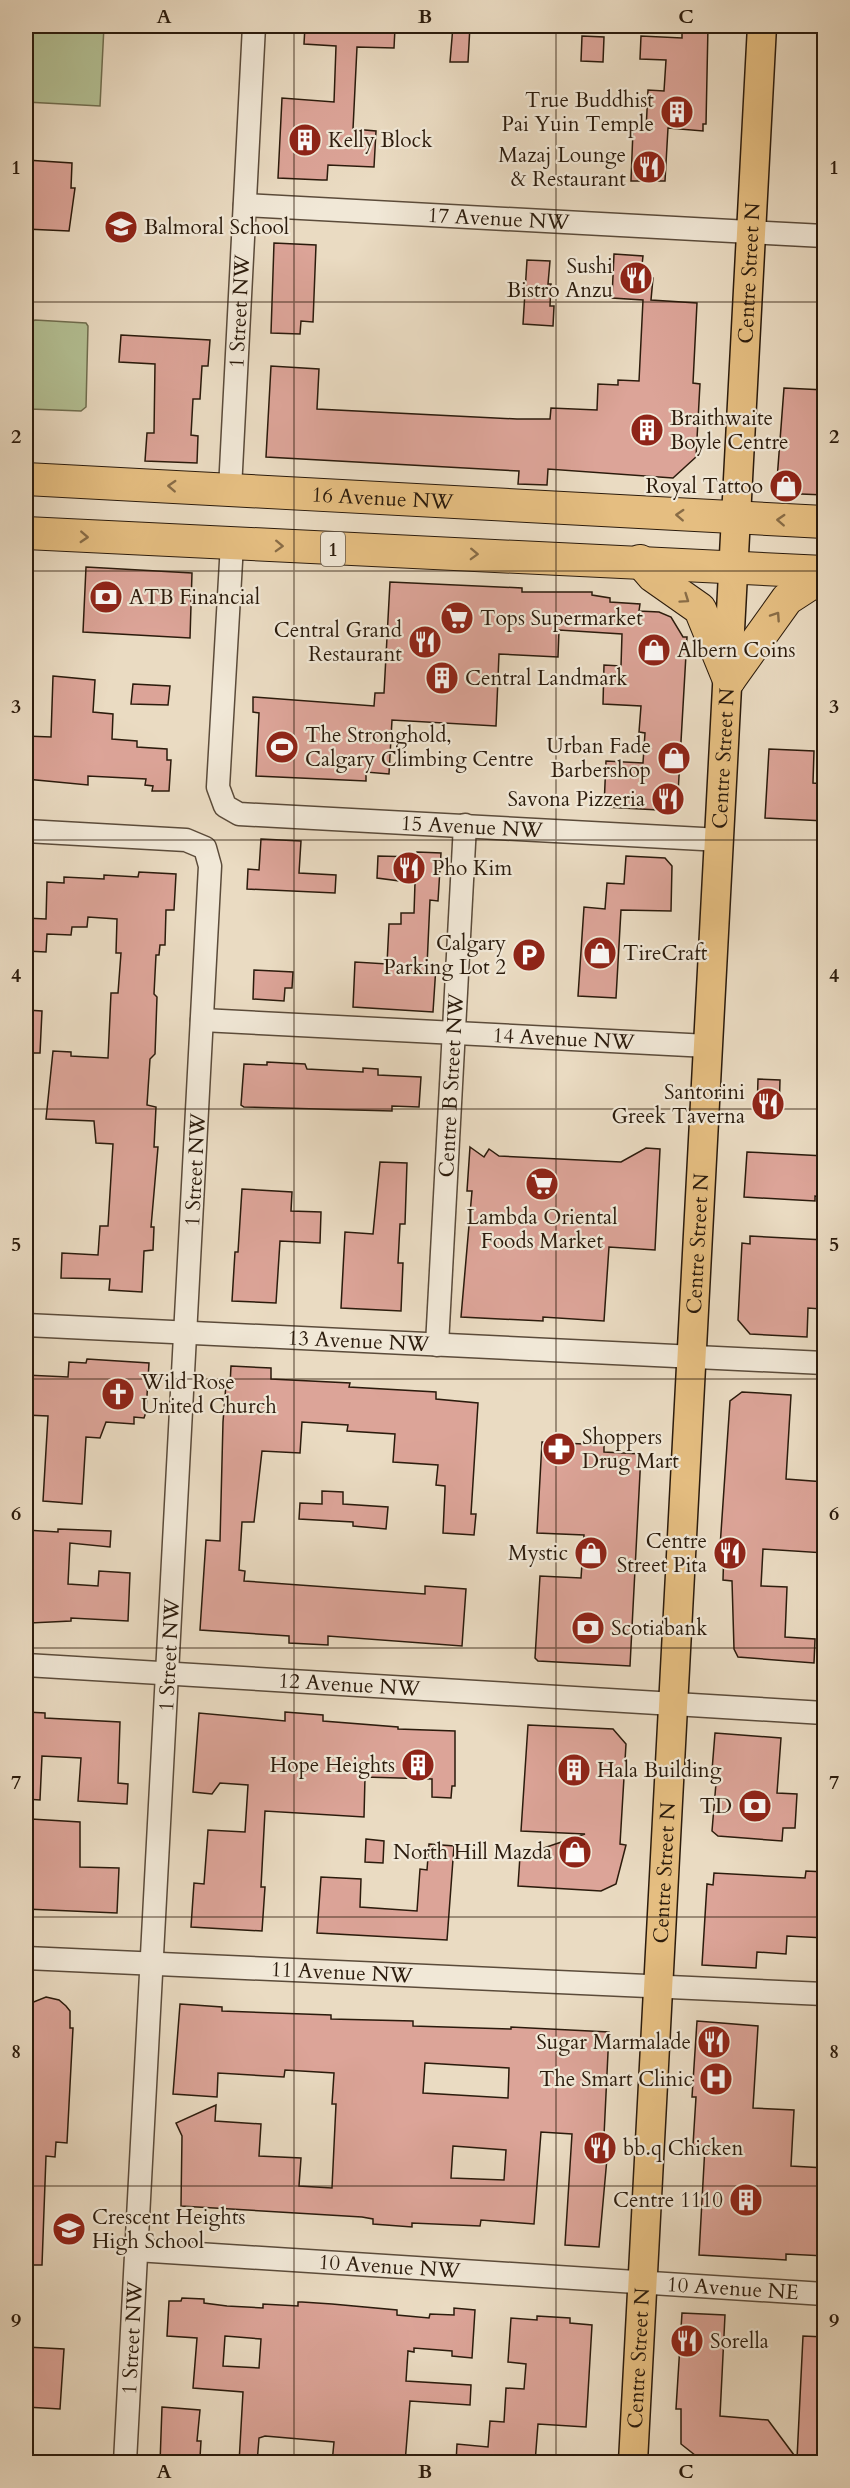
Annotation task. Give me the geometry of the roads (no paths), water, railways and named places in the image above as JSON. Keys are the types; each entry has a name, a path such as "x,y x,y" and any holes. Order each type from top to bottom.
{"highway":[{"name":"16 Avenue NW","path":"26,479 825,522"},
{"name":"1","path":"26,533 640,561 825,574"},
{"path":"640,561 653,576 700,609 729,680"},
{"path":"729,680 787,599 825,574"}],"main road":[{"name":"Centre Street N","path":"633,2463 708,1046 721,840 762,26"}],"street":[{"name":"1 Street NW","path":"230,489 254,26"},
{"name":"17 Avenue NW","path":"245,205 825,236"},
{"name":"15 Avenue NW","path":"232,544 218,787 225,806 239,814 721,840"},
{"name":"Centre B Street NW","path":"437,1345 465,825"},
{"name":"1 Street NW","path":"26,831 186,840 205,848 210,866 125,2463"},
{"name":"14 Avenue NW","path":"202,1020 708,1046"},
{"name":"13 Avenue NW","path":"26,1325 825,1363"},
{"name":"12 Avenue NW","path":"26,1665 825,1713"},
{"name":"11 Avenue NW","path":"26,1958 825,1994"},
{"name":"10 Avenue NW","path":"136,2250 642,2282"},
{"name":"10 Avenue NE","path":"642,2282 825,2294"}],"place":[{"name":"True Buddhist Pai Yuin Temple","path":"677,112"},
{"name":"Kelly Block","path":"305,140"},
{"name":"Mazaj Lounge & Restaurant","path":"649,167"},
{"name":"Balmoral School","path":"121,227"},
{"name":"Sushi Bistro Anzu","path":"636,278"},
{"name":"Braithwaite Boyle Centre","path":"647,430"},
{"name":"Royal Tattoo","path":"786,486"},
{"name":"ATB Financial","path":"106,597"},
{"name":"Tops Supermarket","path":"457,618"},
{"name":"Central Grand Restaurant","path":"425,642"},
{"name":"Albern Coins","path":"654,650"},
{"name":"Central Landmark","path":"442,678"},
{"name":"The Stronghold, Calgary Climbing Centre","path":"282,747"},
{"name":"Urban Fade Barbershop","path":"674,758"},
{"name":"Savona Pizzeria","path":"668,799"},
{"name":"Pho Kim","path":"409,868"},
{"name":"TireCraft","path":"600,953"},
{"name":"Calgary Parking Lot 2","path":"529,955"},
{"name":"Santorini Greek Taverna","path":"768,1104"},
{"name":"Lambda Oriental Foods Market","path":"542,1184"},
{"name":"Wild Rose United Church","path":"118,1394"},
{"name":"Shoppers Drug Mart","path":"559,1449"},
{"name":"Mystic","path":"591,1553"},
{"name":"Centre Street Pita","path":"730,1553"},
{"name":"Scotiabank","path":"588,1628"},
{"name":"Hope Heights","path":"418,1765"},
{"name":"Hala Building","path":"574,1770"},
{"name":"TD","path":"755,1806"},
{"name":"North Hill Mazda","path":"575,1852"},
{"name":"Sugar Marmalade","path":"714,2042"},
{"name":"The Smart Clinic","path":"716,2079"},
{"name":"bb.q Chicken","path":"600,2148"},
{"name":"Centre 1110","path":"746,2200"},
{"name":"Crescent Heights High School","path":"69,2229"},
{"name":"Sorella","path":"687,2341"}]}
